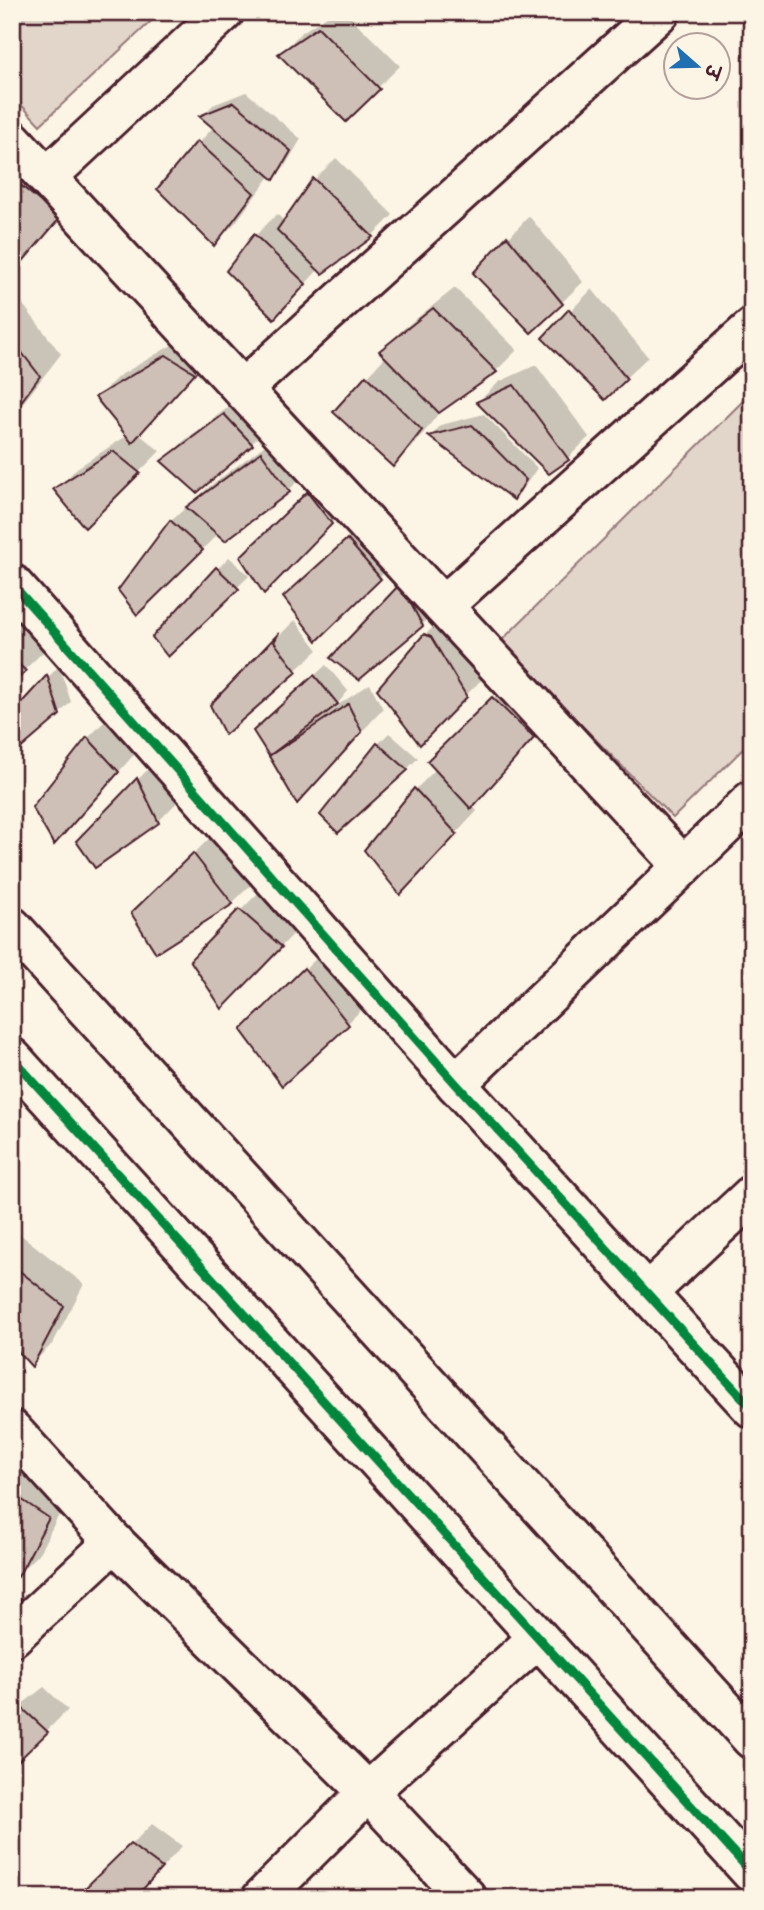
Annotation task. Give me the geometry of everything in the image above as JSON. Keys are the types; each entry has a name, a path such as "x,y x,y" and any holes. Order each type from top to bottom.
{"street":[{"path":"47,177 224,12"},
{"path":"243,389 660,12"},
{"path":"12,140 683,866"},
{"path":"443,606 752,328"},
{"path":"12,584 456,1084 752,1408"},
{"path":"456,1084 752,800"},
{"path":"12,927 752,1739"},
{"path":"12,1058 752,1873"},
{"path":"648,1293 752,1195"},
{"path":"12,1430 114,1542 368,1793 467,1898"},
{"path":"12,1637 114,1542"},
{"path":"262,1898 368,1793 538,1638"}],"shaded area":[{"path":"12,12 161,12 40,125 12,95"},
{"path":"752,392 752,740 673,818 500,642"}],"building":[{"path":"318,27 380,89 346,122 278,54"},
{"path":"234,102 291,151 274,180 199,116"},
{"path":"197,141 254,193 214,246 157,189"},
{"path":"12,178 60,218 12,274"},
{"path":"313,178 373,237 322,274 277,230"},
{"path":"254,234 306,284 274,319 226,271"},
{"path":"507,236 563,304 531,333 473,273"},
{"path":"433,308 497,372 439,413 379,351"},
{"path":"569,309 627,379 605,400 542,338"},
{"path":"12,340 40,376 12,414"},
{"path":"166,355 195,373 132,443 95,397"},
{"path":"366,375 422,430 393,467 333,412"},
{"path":"514,385 569,460 549,474 476,402"},
{"path":"224,414 253,445 197,493 161,461"},
{"path":"472,425 526,480 514,500 428,436"},
{"path":"113,451 140,473 85,528 53,489"},
{"path":"261,452 290,492 225,541 186,507"},
{"path":"307,492 332,524 264,594 240,557"},
{"path":"170,520 203,550 137,615 118,590"},
{"path":"347,539 381,579 317,641 283,597"},
{"path":"216,567 239,589 168,657 152,637"},
{"path":"400,584 423,626 359,680 330,658"},
{"path":"279,633 274,642 297,672 225,735 210,705"},
{"path":"424,634 431,637 467,697 420,745 377,689"},
{"path":"12,658 26,671 12,684"},
{"path":"47,675 60,715 12,756 12,713"},
{"path":"314,675 338,704 269,756 253,731"},
{"path":"492,697 534,738 471,809 427,761"},
{"path":"348,704 362,732 297,804 269,756"},
{"path":"87,737 119,772 54,845 32,807"},
{"path":"377,743 408,770 338,833 320,815"},
{"path":"137,778 159,823 95,868 76,841"},
{"path":"414,788 457,834 400,895 364,850"},
{"path":"193,853 233,904 156,953 131,913"},
{"path":"239,909 282,947 222,1009 190,960"},
{"path":"304,968 349,1025 282,1086 241,1030"},
{"path":"12,1265 64,1306 32,1367 12,1345"},
{"path":"12,1493 49,1518 18,1577 12,1572"},
{"path":"21,1707 48,1732 12,1767 12,1714"},
{"path":"130,1844 162,1868 135,1898 75,1898"}],"cycle path":[{"path":"12,584 456,1084 752,1408"},
{"path":"12,1058 752,1873"}]}
